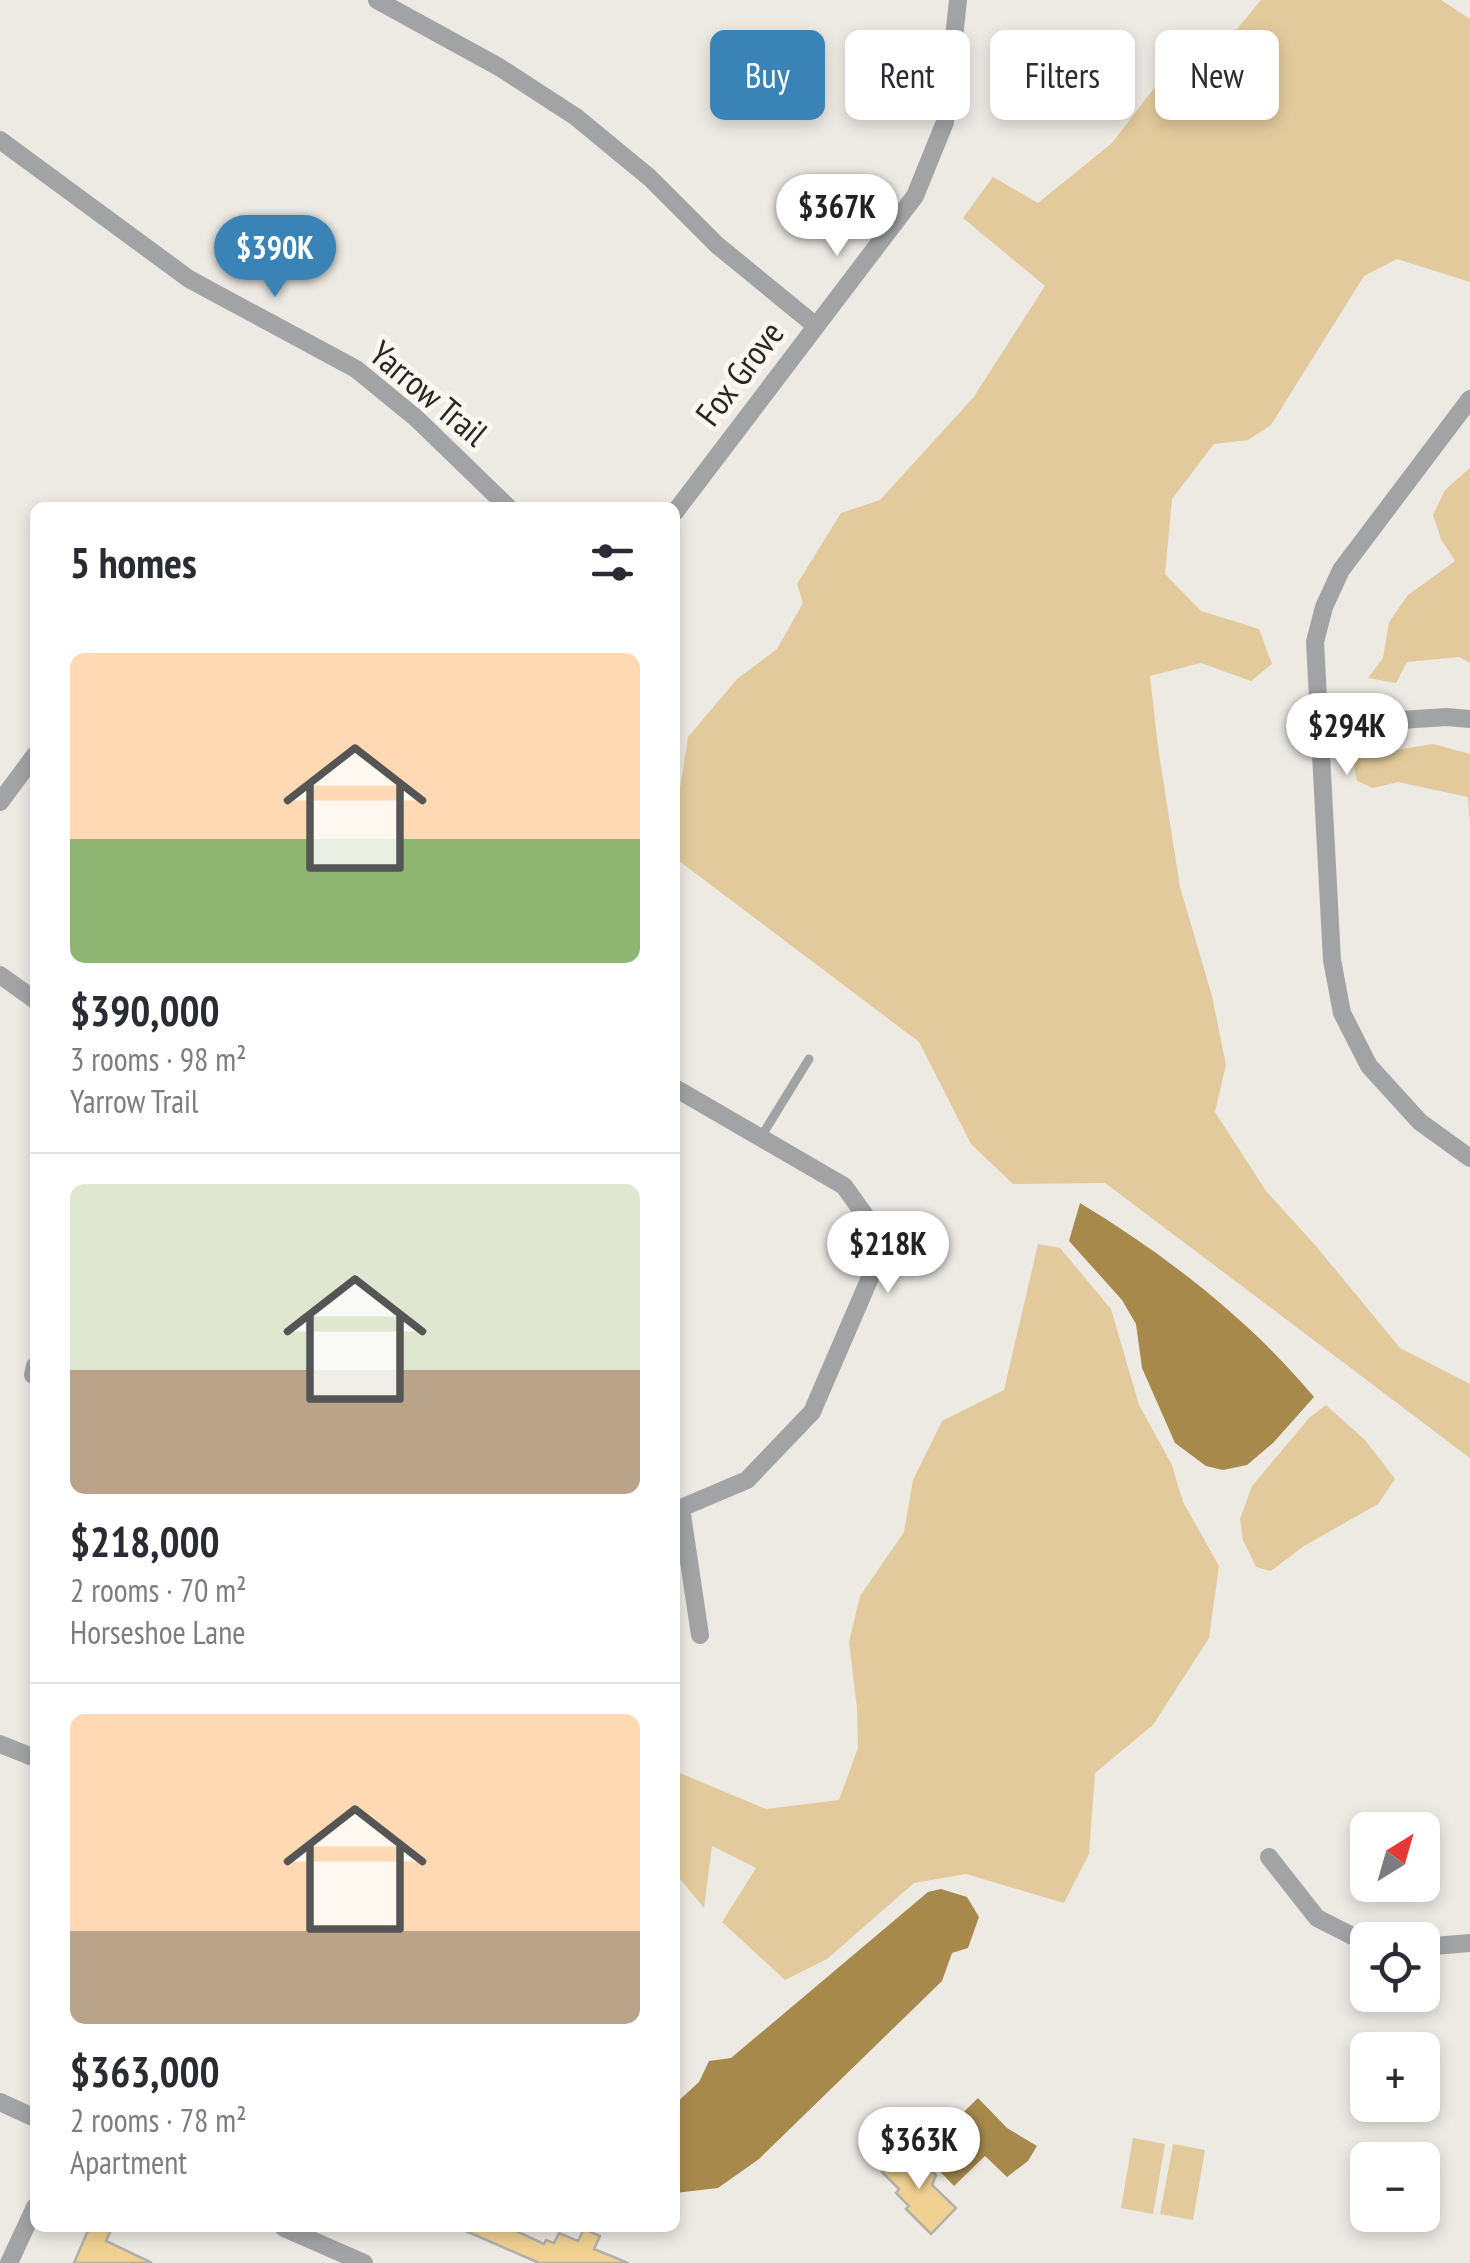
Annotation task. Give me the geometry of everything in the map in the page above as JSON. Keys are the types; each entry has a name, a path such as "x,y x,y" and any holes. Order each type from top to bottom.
{"street":[{"path":"377,0 499,68 588,126 650,178 717,245 816,326"},
{"name":"Fox Grove","path":"680,505 914,196 945,122 958,0"},
{"name":"Yarrow Trail","path":"0,140 188,278 356,369 416,418 503,502"},
{"path":"1470,399 1341,570 1324,607 1315,642 1332,960 1342,1013 1369,1066 1420,1122 1470,1158"},
{"path":"1321,724 1470,719"},
{"path":"0,802 30,762"},
{"path":"0,975 30,996"},
{"path":"680,1091 844,1186 874,1228 879,1257 812,1412 747,1480 680,1506"},
{"path":"680,1519 700,1635"},
{"path":"0,1744 30,1756"},
{"path":"1269,1858 1317,1918 1350,1935"},
{"path":"1440,1946 1470,1943"},
{"path":"0,2102 30,2116"},
{"path":"10,2263 30,2218"},
{"path":"293,2232 364,2263"}],"lane":[{"path":"761,1137 809,1059"}],"shaded area":[{"path":"1261,0 1441,0 1470,19 1470,282 1397,259 1364,276 1271,425 1248,440 1214,444 1172,499 1165,574 1201,611 1259,629 1272,664 1251,681 1201,663 1150,676 1180,887 1212,996 1226,1065 1215,1112 1266,1191 1400,1348 1470,1384 1470,1458 1105,1183 1013,1184 971,1144 919,1042 680,862 680,789 688,737 737,679 777,649 803,603 797,584 841,513 880,500 973,398 1045,286 963,218 993,177 1038,203 1112,143 1130,120 1135,120 1135,113 1155,87 1155,120 1279,120 1279,30 1234,30"},
{"path":"1470,468 1470,663 1459,657 1407,662 1396,683 1368,678 1383,658 1389,622 1408,595 1455,561 1441,539 1433,515 1445,490"},
{"path":"1433,744 1470,754 1470,823 1468,797 1398,782 1373,788 1357,781 1352,757"},
{"path":"1080,1203 1144,1244 1235,1315 1314,1397 1273,1443 1247,1465 1223,1470 1206,1466 1175,1443 1142,1368 1136,1324 1122,1300 1069,1241"},
{"path":"1038,1244 1060,1248 1111,1309 1139,1405 1172,1465 1183,1502 1219,1566 1209,1638 1153,1725 1095,1773 1089,1854 1064,1903 966,1874 914,1883 827,1959 785,1980 722,1922 756,1868 712,1846 704,1908 680,1879 680,1773 766,1809 839,1800 858,1748 849,1642 860,1596 904,1532 913,1480 942,1421 1004,1390"},
{"path":"1326,1405 1365,1440 1395,1479 1378,1504 1304,1546 1271,1571 1256,1567 1243,1540 1240,1519 1252,1486 1310,1417"},
{"path":"941,1889 967,1897 979,1917 968,1948 952,1953 942,1981 759,2159 718,2188 680,2192 680,2099 699,2082 709,2061 731,2058 928,1892"},
{"path":"978,2098 1007,2128 1037,2146 1028,2161 1007,2177 985,2156 954,2186 922,2153"},
{"path":"1133,2138 1165,2144 1153,2214 1121,2208"},
{"path":"1173,2144 1205,2150 1193,2220 1160,2214"}],"building":[{"path":"900,2154 912,2166 919,2158 936,2175 932,2185 956,2208 931,2234 906,2209 909,2206 896,2193 899,2189 882,2172"},
{"path":"87,2232 110,2232 106,2241 152,2263 74,2263"},
{"path":"468,2232 518,2232 544,2244 546,2240 554,2243 559,2233 578,2241 582,2232 591,2232 600,2236 594,2249 628,2263 539,2263"}]}
